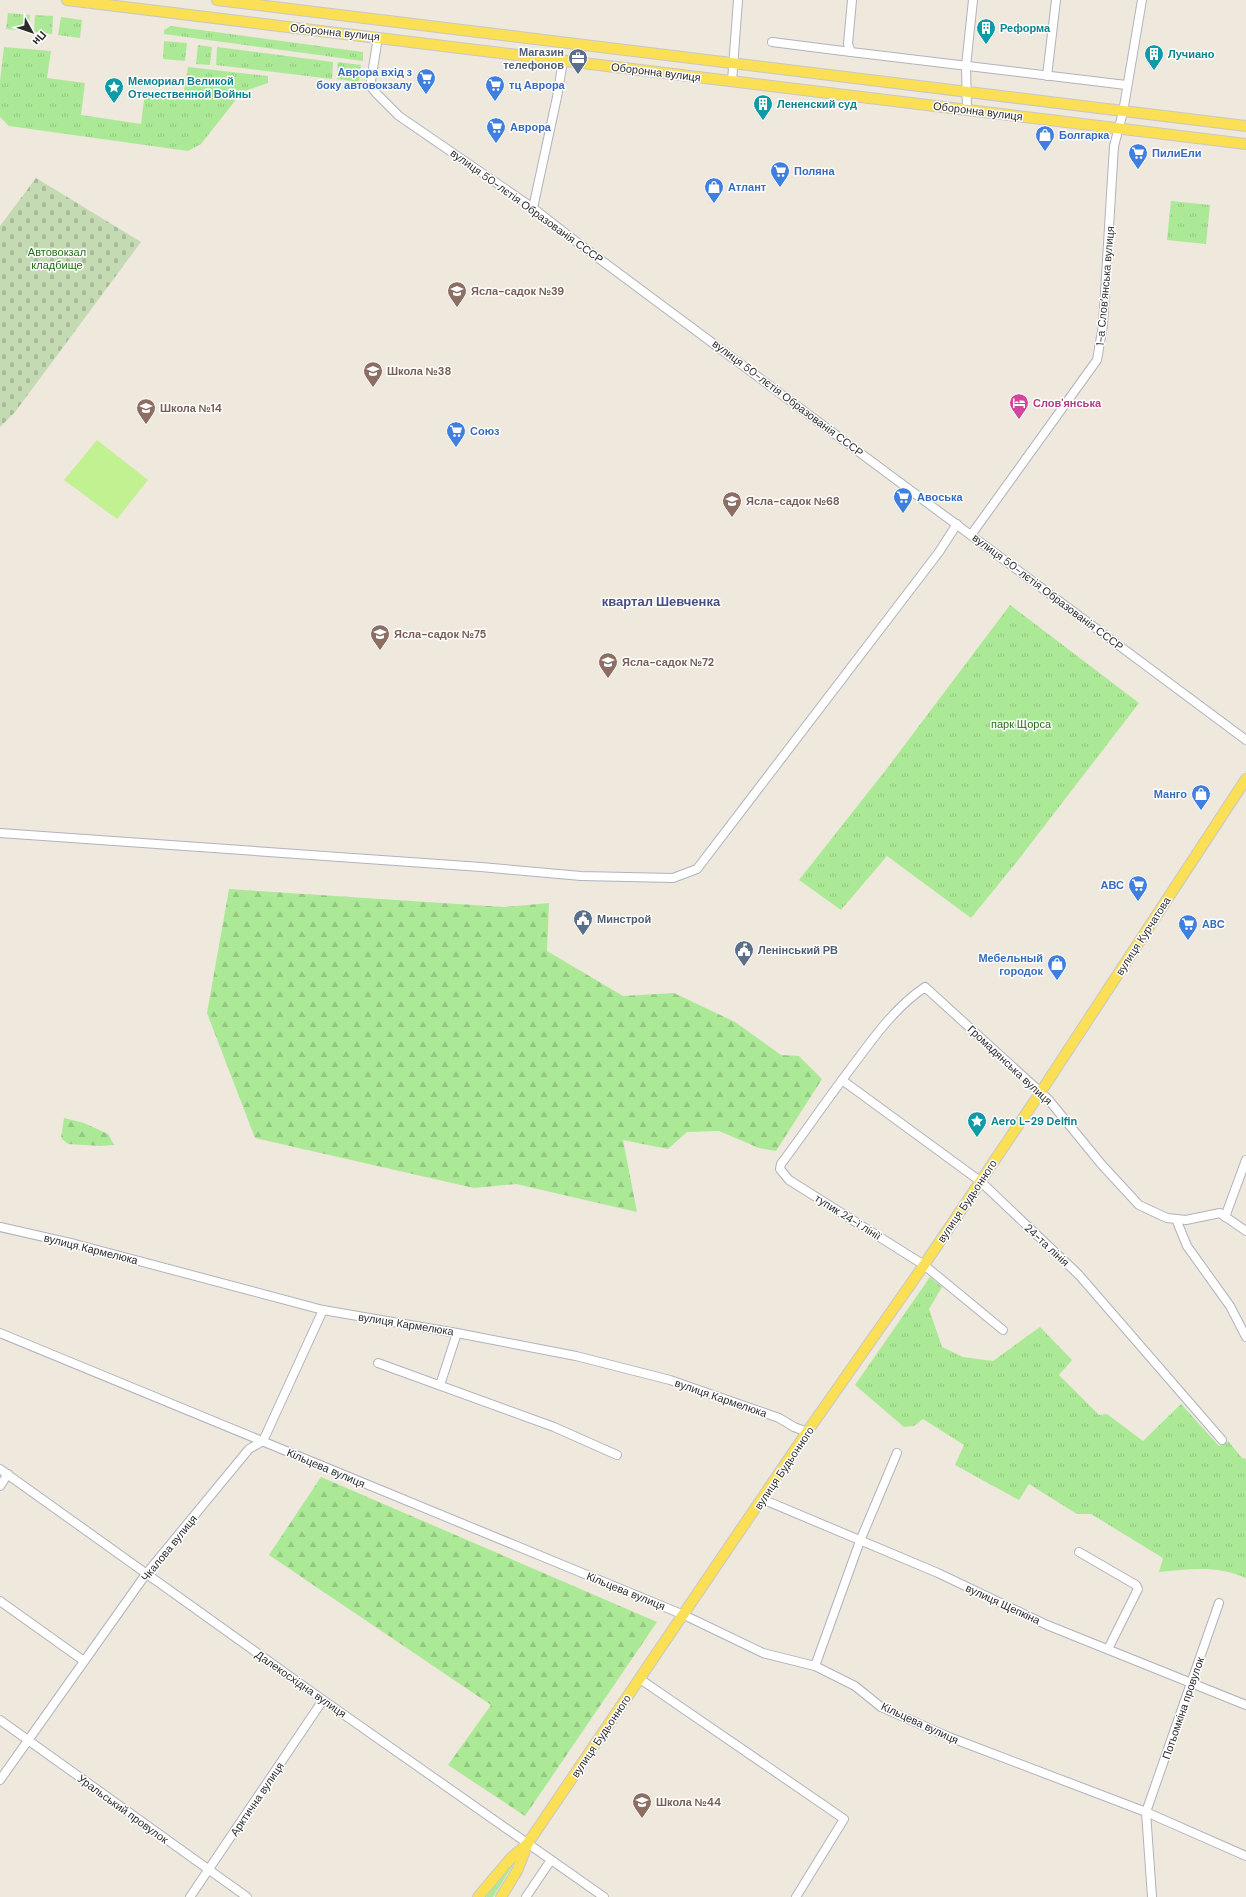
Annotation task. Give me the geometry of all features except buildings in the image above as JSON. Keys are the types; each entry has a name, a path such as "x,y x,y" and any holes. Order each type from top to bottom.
{"main road":[{"name":"Оборонна вулиця","path":"67,0 1246,144"},
{"name":"Оборонна вулиця","path":"217,0 967,92 990,93 1123,112 1246,126"},
{"name":"вулиця Курчатова","path":"1040,1092 1246,779"},
{"name":"вулиця Будьонного","path":"501,1897 517,1871 528,1844 807,1432 924,1265 1040,1092"},
{"name":"вулиця Будьонного","path":"478,1897 510,1858 528,1844"}],"street":[{"path":"732,81 735,64 738,0"},
{"path":"851,52 848,44 852,0"},
{"path":"967,110 966,66 974,0"},
{"path":"1047,76 1056,0"},
{"name":"1-а Слов’янська вулиця","path":"971,535 1097,360 1104,318 1114,146 1123,112 1126,86 1142,0"},
{"name":"вулиця 50-лєтія Образованія СССР","path":"378,37 371,81 372,88 399,116 533,208 1246,740"},
{"path":"772,42 1126,86"},
{"path":"533,208 557,97 563,61"},
{"path":"0,834 481,867 581,876 673,878 697,869 938,552 957,524"},
{"name":"Громадянська вулиця","path":"842,1080 891,1017 911,996 925,987 1048,1099 1102,1165 1139,1205 1166,1218 1186,1220 1220,1213 1246,1231"},
{"name":"24-та лінія","path":"842,1080 980,1181 1079,1275 1222,1440"},
{"name":"тупик 24-ї лінії","path":"842,1080 781,1164 780,1169 789,1180 924,1265 1003,1330"},
{"path":"1225,1217 1246,1160"},
{"path":"1176,1219 1187,1246 1230,1306 1246,1337"},
{"name":"вулиця Кармелюка","path":"0,1227 75,1244 323,1310 457,1332 576,1356 670,1380 779,1418 794,1427 807,1432"},
{"path":"263,1441 323,1310"},
{"path":"440,1385 457,1332"},
{"name":"Кільцева вулиця","path":"0,1333 120,1384 263,1441 684,1615 763,1653 815,1666 855,1686 881,1707 921,1725 1146,1812 1246,1856"},
{"path":"378,1363 554,1427 617,1455"},
{"name":"Чкалова вулиця","path":"0,1780 146,1574 249,1449 263,1441"},
{"path":"815,1666 860,1541 897,1453"},
{"name":"Далекосхідна вулиця","path":"0,1469 323,1700 604,1897"},
{"path":"0,1486 8,1474"},
{"name":"вулиця Щепкіна","path":"762,1500 938,1573 1047,1625 1246,1705"},
{"path":"1079,1552 1136,1585 1138,1589 1108,1650"},
{"path":"0,1601 84,1661"},
{"name":"Потьомкіна провулок","path":"1146,1812 1219,1603"},
{"path":"640,1679 844,1819 796,1897"},
{"name":"Арктична вулиця","path":"190,1897 323,1700"},
{"name":"Уральський провулок","path":"0,1720 247,1897"},
{"path":"1146,1812 1152,1897"},
{"path":"526,1897 551,1860"}],"green space":[{"path":"8,13 30,15 28,31 6,29"},
{"path":"35,15 53,16 52,34 34,32"},
{"path":"61,17 82,20 80,38 58,35"},
{"path":"171,26 363,52 363,61 164,34 164,30"},
{"path":"164,41 187,43 185,61 163,59"},
{"path":"198,45 212,47 210,65 196,64"},
{"path":"4,47 51,51 47,78 85,83 81,115 141,124 145,92 183,96 188,67 268,76 268,83 242,92 201,144 188,151 9,126 0,117 0,81"},
{"path":"217,47 333,62 332,79 216,65"},
{"path":"338,62 361,65 359,82 337,79"},
{"name":"Автовокзал кладбище","path":"36,178 141,242 15,412 0,427 0,226"},
{"path":"1171,201 1210,205 1206,244 1167,240"},
{"path":"97,440 148,480 117,519 64,480"},
{"name":"парк Щорса","path":"1010,605 1139,703 1015,864 971,918 887,856 841,910 799,880 885,771"},
{"path":"229,889 504,907 549,903 547,951 623,996 674,993 735,1022 781,1055 799,1056 822,1079 776,1151 759,1148 719,1131 687,1132 668,1149 623,1140 637,1212 516,1184 474,1188 255,1138 207,1013"},
{"path":"64,1118 84,1123 108,1134 114,1145 101,1146 68,1144 61,1138"},
{"path":"930,1277 942,1287 929,1309 942,1347 963,1357 993,1361 1040,1327 1072,1360 1059,1375 1099,1415 1107,1414 1143,1441 1181,1404 1219,1446 1228,1441 1242,1458 1246,1459 1246,1578 1225,1571 1203,1569 1159,1572 1163,1558 1091,1514 1077,1514 1029,1484 1019,1500 955,1465 964,1445 923,1419 914,1426 904,1427 855,1385"},
{"path":"321,1477 657,1622 525,1816 448,1765 491,1705 269,1555"},
{"path":"513,1860 515,1862 493,1897 486,1897"}],"place":[{"name":"Реформа","path":"986,45"},
{"name":"Лучиано","path":"1154,71"},
{"name":"Магазин телефонов","path":"578,75"},
{"name":"Аврора вхід з боку автовокзалу","path":"426,95"},
{"name":"тц Аврора","path":"495,102"},
{"name":"Мемориал Великой Отечественной Войны","path":"114,104"},
{"name":"Лененский суд","path":"763,121"},
{"name":"Аврора","path":"496,144"},
{"name":"Болгарка","path":"1045,152"},
{"name":"ПилиЕли","path":"1138,170"},
{"name":"Поляна","path":"780,188"},
{"name":"Атлант","path":"714,204"},
{"name":"Ясла-садок №39","path":"457,308"},
{"name":"Школа №38","path":"373,388"},
{"name":"Слов'янська","path":"1019,420"},
{"name":"Школа №14","path":"146,425"},
{"name":"Союз","path":"456,448"},
{"name":"Авоська","path":"903,514"},
{"name":"Ясла-садок №68","path":"732,518"},
{"name":"Ясла-садок №75","path":"380,651"},
{"name":"Ясла-садок №72","path":"608,679"},
{"name":"Манго","path":"1201,811"},
{"name":"АВС","path":"1138,902"},
{"name":"Минстрой","path":"583,936"},
{"name":"ABC","path":"1188,941"},
{"name":"Ленінський РВ","path":"744,967"},
{"name":"Мебельный городок","path":"1057,981"},
{"name":"Aero L-29 Delfin","path":"977,1138"},
{"name":"Школа №44","path":"642,1819"}],"district":[{"name":"квартал Шевченка","path":"661,601"}]}
